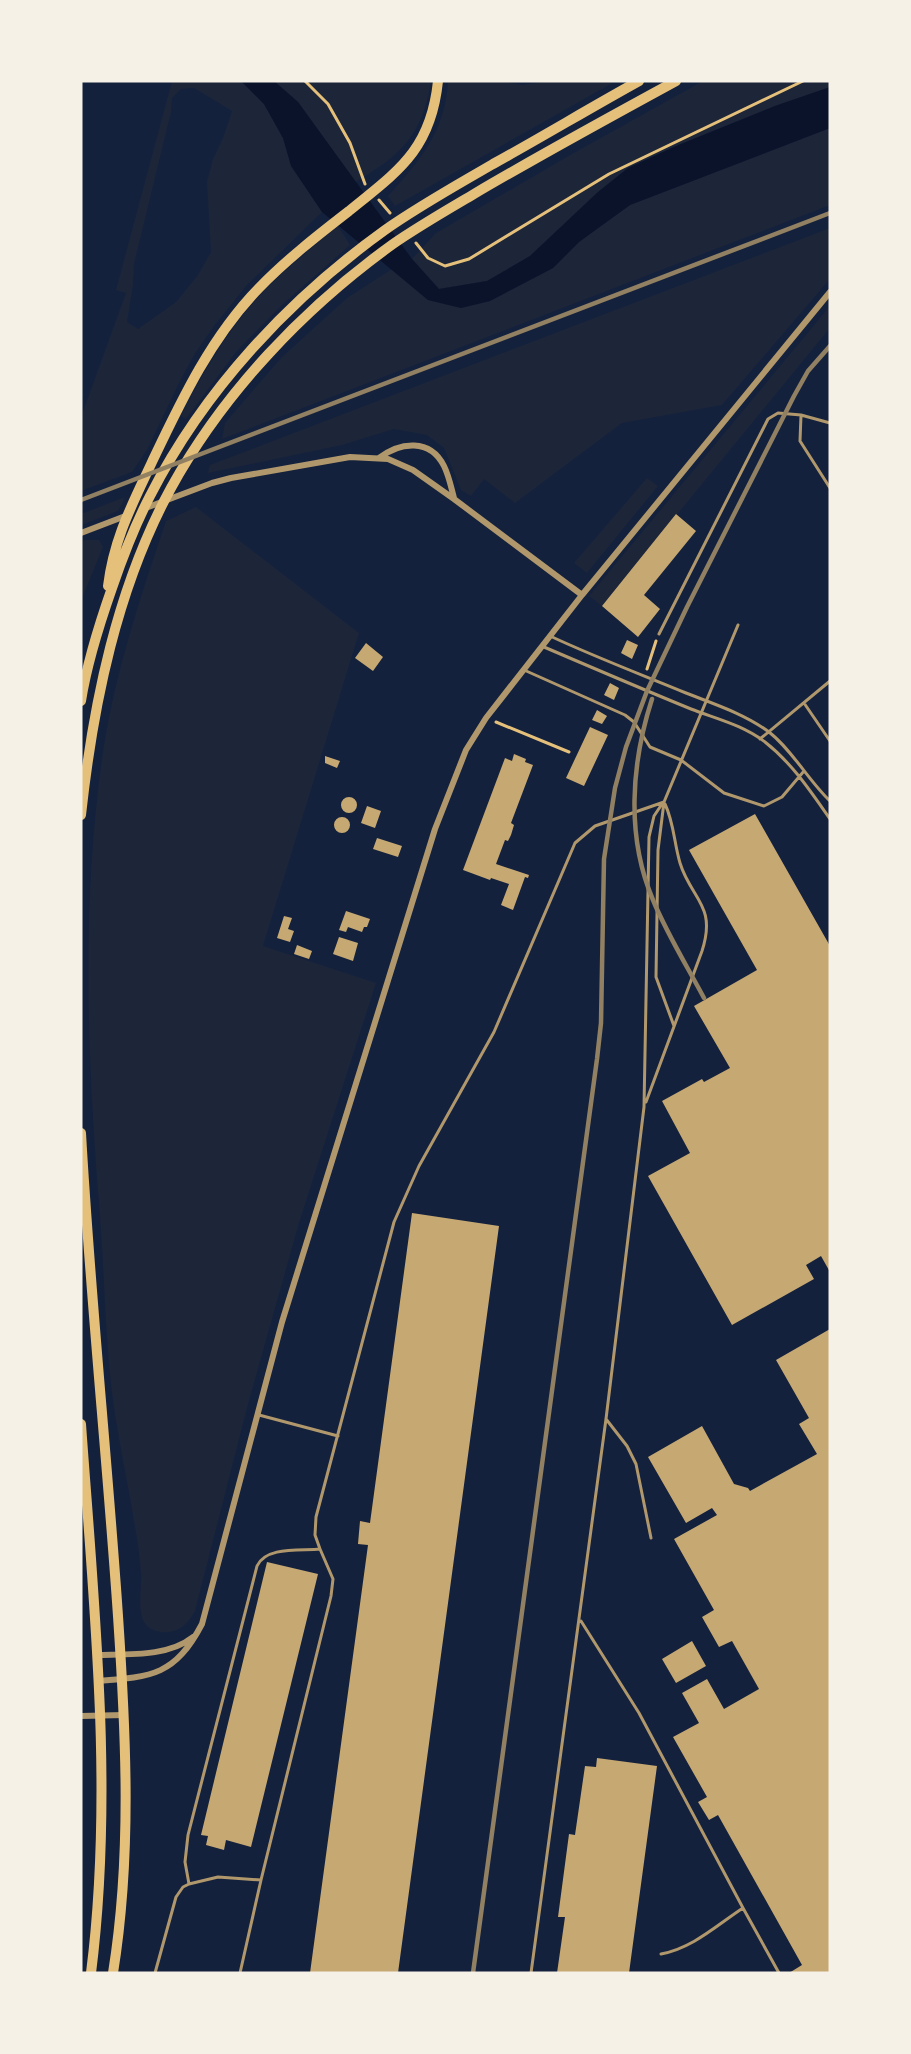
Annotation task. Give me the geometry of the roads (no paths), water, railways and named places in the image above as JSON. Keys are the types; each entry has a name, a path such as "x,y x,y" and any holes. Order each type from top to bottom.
{"main road":[{"path":"106,604 112,558 120,531 172,421 203,362 237,313 268,280 314,239 387,181 410,157 426,130 436,100 438,81"},
{"path":"81,701 93,646 106,604 137,523 154,488 211,399 258,342 297,303 381,234 421,207 639,81"},
{"path":"81,815 90,739 108,656 132,580 157,517 171,488 211,427 267,356 307,316 393,244 527,163 676,81"},
{"path":"81,1133 94,1327 109,1483 124,1715 125,1852 113,1973"},
{"path":"81,1424 100,1716 102,1838 91,1973"}],"street":[{"path":"98,1682 151,1675 171,1666 198,1632 208,1607 289,1300 435,829 461,760 473,737 549,636 830,292"},
{"path":"379,458 403,445 412,444 428,449 440,459 454,499"},
{"path":"81,533 222,480 342,458 379,458 396,462 412,470 582,595"},
{"path":"97,1655 172,1649 185,1643 198,1632"},
{"path":"81,1716 124,1715"}],"lane":[{"path":"659,634 764,424 772,415 778,413 801,415 830,423"},
{"path":"801,415 800,441 830,488"},
{"path":"531,1973 580,1619 645,1107 649,837 654,816 664,802 738,625"},
{"path":"549,636 745,718 779,741 830,801"},
{"path":"542,646 700,712 728,721 760,739 785,760 830,819"},
{"path":"524,670 625,715 634,722 650,747 681,760 724,794 764,806 782,797 804,771"},
{"path":"760,739 830,681"},
{"path":"804,702 830,741"},
{"path":"664,802 658,850 656,977 674,1026"},
{"path":"645,1107 705,943 707,929 700,899 685,876 680,862 674,827 664,802"},
{"path":"240,1973 331,1596 333,1579 315,1535 316,1517 339,1436 384,1253 400,1206 428,1149 494,1032 571,851 580,837 595,826 664,802"},
{"path":"258,1414 339,1436"},
{"path":"606,1419 627,1446 636,1464 651,1538"},
{"path":"189,1884 185,1862 188,1835 257,1566 263,1557 269,1554 320,1549"},
{"path":"580,1619 639,1713 779,1973"},
{"path":"155,1973 176,1897 183,1887 218,1877 261,1880"},
{"path":"662,1954 678,1950 695,1941 743,1908"}],"railway":[{"path":"81,500 830,213"},
{"path":"473,1973 597,1059 601,1023 604,859 615,788 626,747 647,691 687,607 794,396 808,371 830,346"},
{"path":"652,699 636,775 635,826 638,851 653,900 704,998"}]}
